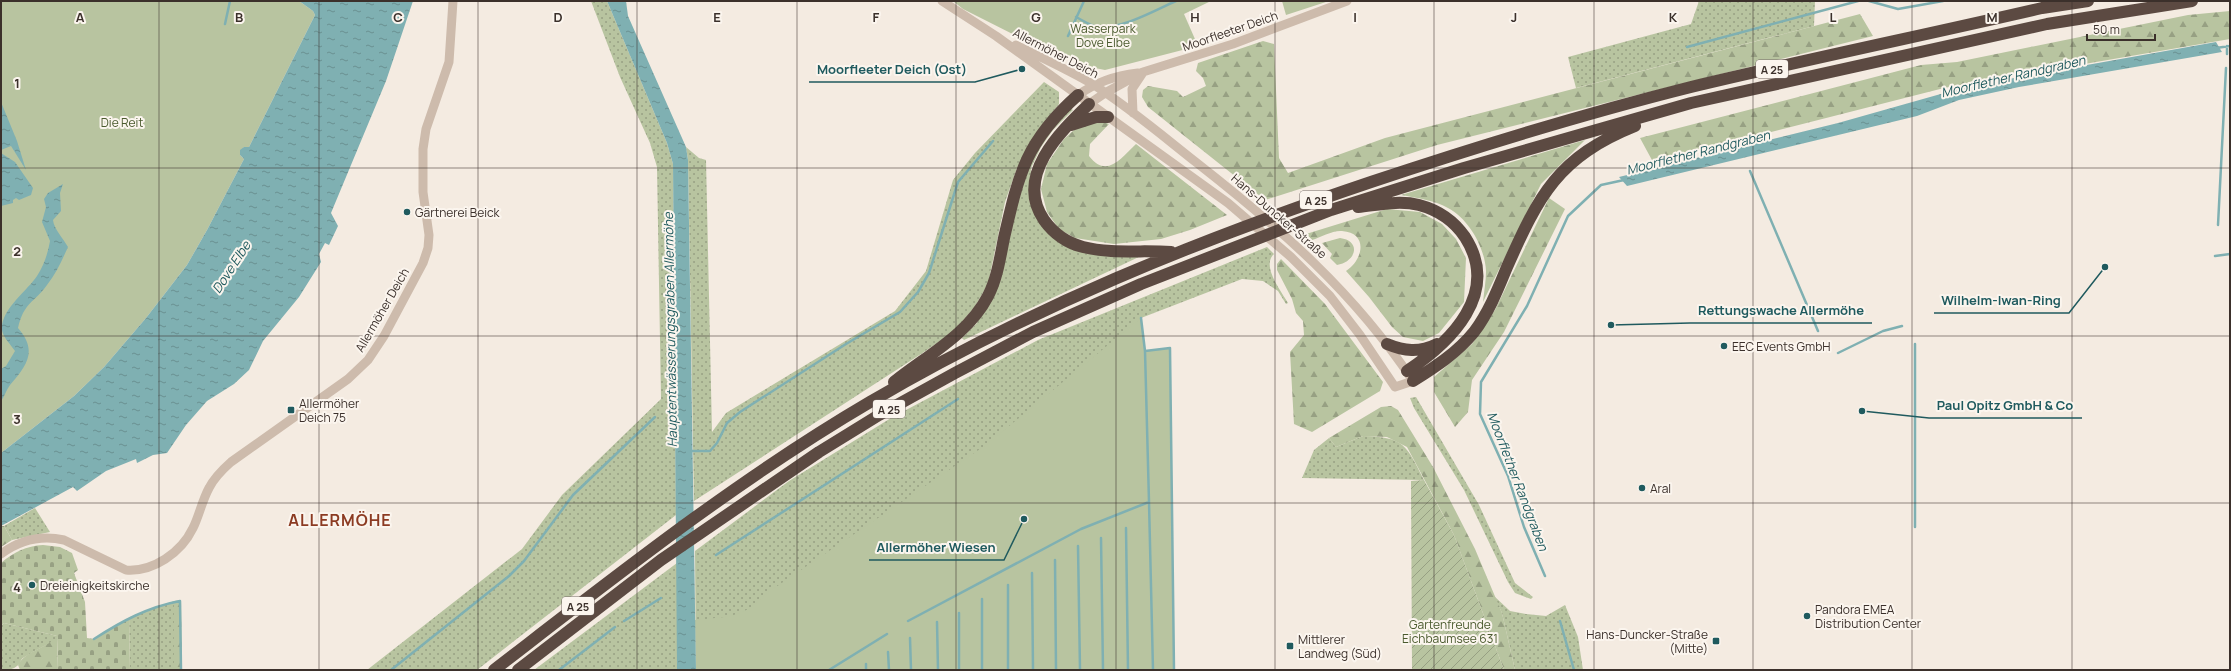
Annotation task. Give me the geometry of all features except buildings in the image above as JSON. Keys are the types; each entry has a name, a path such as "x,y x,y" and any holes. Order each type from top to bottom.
{"highway":[{"name":"A 25","path":"494,670 662,541 713,504 870,402 1026,319 1097,285 1174,252 1305,204 1459,153 1689,88 2042,8 2088,1"},
{"name":"A 25","path":"518,670 714,522 819,452 879,415 1032,332 1141,284 1331,210 1472,166 1691,103 2047,24 2192,1"},
{"path":"870,402 909,370 949,342 971,319 988,297 996,274 1017,181 1032,148 1051,121 1078,95"},
{"path":"1410,376 1447,358 1474,331 1491,305 1530,216 1558,176 1584,152 1614,134 1691,103"},
{"path":"1089,104 1064,128 1054,140 1042,160 1036,180 1037,206 1049,227 1067,242 1097,250 1174,252"},
{"path":"1064,128 1087,119 1108,117"},
{"path":"1331,210 1390,204 1418,205 1446,217 1462,233 1474,257 1477,272 1476,288 1472,304 1464,318 1410,376"},
{"path":"1387,344 1402,349 1415,351 1442,342"}],"street":[{"name":"Allermöher Deich","path":"1,554 17,544 35,538 53,538 64,540 126,570 137,571 154,566 172,553 188,537 209,488 216,476 231,462 348,379 368,360 395,316 423,263 428,248 429,235 423,192 423,149 426,129 448,62 453,1"},
{"name":"Allermöher Deich","path":"942,1 996,36 1089,104"},
{"name":"Moorfleeter Deich","path":"1078,95 1092,85 1116,76 1143,72 1215,50 1347,1"},
{"name":"Allermöher Deich","path":"996,36 1053,63 1104,93"},
{"name":"Moorfleeter Deich","path":"1089,104 1104,93 1143,72"},
{"path":"1133,113 1132,90 1143,72"},
{"name":"Hans-Duncker-Straße","path":"1089,104 1228,203 1291,257 1330,296 1360,335 1395,388 1410,376 1356,305 1305,252 1242,198 1133,113 1104,93"}],"green space":[{"name":"Die Reit","path":"1,1 299,1 313,11 315,15 249,147 244,147 240,155 244,159 187,265 146,318 104,367 74,396 1,453"},
{"path":"591,1 607,1 667,143 673,164 676,515 477,670 367,670 522,549 562,495 661,399 657,167 650,143 620,77"},
{"name":"Wasserpark Dove Elbe","path":"953,1 1211,1 1184,14 1198,46 1105,70 1095,68 1040,48 963,9"},
{"path":"1282,1 1329,1 1286,15"},
{"path":"1699,1 1815,1 1814,26 1576,88 1568,57 1691,24"},
{"path":"2230,11 2230,39 1944,88 1653,162 1640,138 1921,65 1957,62 2188,15"},
{"path":"1860,14 1873,36 1437,145 1265,200 1148,107 1142,97 1143,90 1148,86 1177,91 1183,97 1206,86 1203,78 1196,71 1198,63 1263,41 1274,44 1279,158 1288,173 1385,138"},
{"path":"1044,82 1059,92 1059,104 1039,129 1017,168 1005,202 988,284 974,308 953,332 694,501 688,160 686,147 699,158 706,160 712,432 726,413 895,311 926,271 953,180 975,153"},
{"path":"1070,108 1073,110 1053,130 1041,147 1031,168 1030,199 1060,243 1143,255 964,340 962,338 977,323 1027,167 1041,141"},
{"path":"1099,120 1109,124 1090,144 1089,156 1096,163 1102,166 1114,164 1136,144 1227,215 1190,230 1161,239 1114,244 1075,238 1059,229 1047,212 1041,189 1047,164 1064,139 1083,122"},
{"path":"1585,140 1541,184 1483,302 1486,271 1483,253 1474,235 1463,219 1443,205 1401,195"},
{"path":"1549,198 1565,209 1504,332 1472,380 1468,412 1455,427 1434,392 1434,377 1472,344 1495,310"},
{"path":"1387,209 1420,212 1442,224 1456,239 1466,258 1464,302 1439,333 1423,341 1403,337 1392,327 1369,297 1346,271 1352,266 1359,254 1360,242 1356,237 1351,233 1338,231 1312,240 1306,234"},
{"path":"1340,238 1351,243 1354,247 1354,252 1349,260 1337,265 1330,258 1332,254 1322,243"},
{"path":"1267,247 1274,254 1270,265 1271,272 1288,303 1286,304 1278,291 1263,281 1242,279 1141,318 1145,351 1170,348 1174,670 696,670 695,551 789,481 891,418 1038,340"},
{"path":"1281,259 1325,304 1383,382 1380,391 1312,432 1294,424 1290,352 1304,335 1303,321 1296,313 1292,299 1277,270 1277,264"},
{"path":"1141,318 1145,351 1170,348 1174,670 696,670 695,620 726,617 743,612 751,607 767,593 986,445"},
{"path":"1416,397 1479,505 1515,583 1533,597 1531,599 1515,593 1508,582 1464,490 1414,408 1410,398"},
{"path":"1391,406 1398,410 1433,467 1475,549 1502,613 1515,670 1504,670 1454,535 1407,447 1387,437 1363,436 1336,447 1329,438 1381,407"},
{"path":"1363,436 1388,438 1402,445 1413,458 1424,480 1302,478 1314,450 1329,438 1336,447"},
{"name":"Gartenfreunde Eichbaumsee 631","path":"1424,480 1454,535 1504,670 1412,670 1411,481"},
{"path":"35,508 50,532 12,540 4,526"},
{"path":"1,526 4,526 12,540 1,547"},
{"path":"43,545 60,547 72,553 78,570 74,573 85,602 87,638 94,639 129,618 130,670 58,670 57,636 4,623 1,626 1,563 20,550"},
{"path":"677,563 677,670 534,670"},
{"path":"1494,596 1510,611 1526,614 1546,616 1565,605 1578,637 1583,670 1515,670 1502,613"},
{"path":"181,600 182,670 174,670 174,601"},
{"path":"174,601 174,670 130,670 129,618"},
{"path":"4,623 57,636 57,642 45,646 26,656 14,668 1,670 1,626"},
{"path":"51,642 57,642 58,670 20,670 18,665 20,661 32,652"}],"water":[{"name":"Dove Elbe","path":"299,1 413,1 386,81 331,213 338,226 329,245 325,243 319,254 321,262 299,297 263,341 249,370 234,384 207,401 186,425 167,453 153,455 137,463 136,459 106,471 77,491 73,487 1,526 1,453 74,396 104,367 146,318 187,265 244,159 240,155 240,150 244,147 249,147 315,15 313,11"},
{"path":"607,1 626,1 628,16 686,147 688,160 696,670 677,670 673,164 667,143"},
{"path":"2216,42 2222,52 2019,87 1959,100 1917,116 1627,186 1619,177 1838,123 1969,86"},
{"path":"1,102 17,141 26,170 11,146 1,150"},
{"path":"1,153 15,162 33,188 31,195 19,200 16,198 13,200 13,203 1,206"},
{"path":"63,184 60,193 61,211 53,220 57,230 68,247 59,267 50,281 26,308 20,319 18,328 28,344 28,358 1,401 1,369 6,366 15,351 5,338 2,330 5,315 15,301 33,282 44,263 50,241 42,222 46,207 44,199 48,193"}],"waterway":[{"path":"225,24 230,1"},
{"path":"1068,36 1084,1"},
{"path":"1076,17 1093,26 1109,27 1129,22 1176,1"},
{"path":"1687,47 1858,1"},
{"path":"1869,1 1898,9 1943,1"},
{"name":"Moorflether Randgraben","path":"2227,46 2227,54"},
{"name":"Moorflether Randgraben","path":"2216,48 2230,46"},
{"path":"2218,225 2226,68"},
{"path":"692,451 710,451 717,443 727,423 740,412 846,344 900,312 918,292 929,273 958,182 993,141"},
{"path":"1750,171 1818,331"},
{"name":"Moorflether Randgraben","path":"1545,576 1524,527 1508,476 1480,414 1481,382 1527,306 1568,216 1601,185 1624,180"},
{"path":"2215,256 2230,254"},
{"path":"1141,318 1145,351 1170,348 1174,670"},
{"path":"1838,353 1883,331 1902,326"},
{"path":"1915,344 1915,527"},
{"path":"1145,351 1149,502"},
{"path":"716,555 958,399"},
{"path":"391,670 509,576 524,561 573,495 655,417"},
{"path":"908,621 1081,529 1149,502 1153,670"},
{"path":"1126,528 1128,670"},
{"path":"1101,538 1103,670"},
{"path":"1078,546 1080,670"},
{"path":"1055,560 1056,670"},
{"path":"1032,573 1033,670"},
{"path":"1008,585 1008,670"},
{"path":"624,621 661,598"},
{"path":"982,599 982,670"},
{"path":"94,639 115,626 146,611 180,601 181,670"},
{"path":"959,613 959,670"},
{"name":"Moorflether Randgraben","path":"1560,621 1574,670"},
{"path":"937,622 938,670"},
{"path":"559,670 615,627"},
{"path":"829,670 887,634"},
{"path":"910,638 911,670"},
{"path":"888,652 889,670"},
{"path":"866,664 866,670"}],"place":[{"name":"Moorfleeter Deich (Ost)","path":"1022,69"},
{"name":"Gärtnerei Beick","path":"407,212"},
{"name":"Wilhelm-Iwan-Ring","path":"2105,267"},
{"name":"Rettungswache Allermöhe","path":"1611,325"},
{"name":"EEC Events GmbH","path":"1724,346"},
{"name":"Allermöher Deich 75","path":"291,410"},
{"name":"Paul Opitz GmbH & Co","path":"1862,411"},
{"name":"Aral","path":"1642,488"},
{"name":"Allermöher Wiesen","path":"1024,519"},
{"name":"Dreieinigkeitskirche","path":"32,585"},
{"name":"Pandora EMEA Distribution Center","path":"1807,616"},
{"name":"Hans-Duncker-Straße (Mitte)","path":"1716,641"},
{"name":"Mittlerer Landweg (Süd)","path":"1290,646"}],"district":[{"name":"ALLERMÖHE","path":"340,520"}],"water label":[{"name":"Hauptentwässerungsgraben Allermöhe","path":"670,330"}]}
